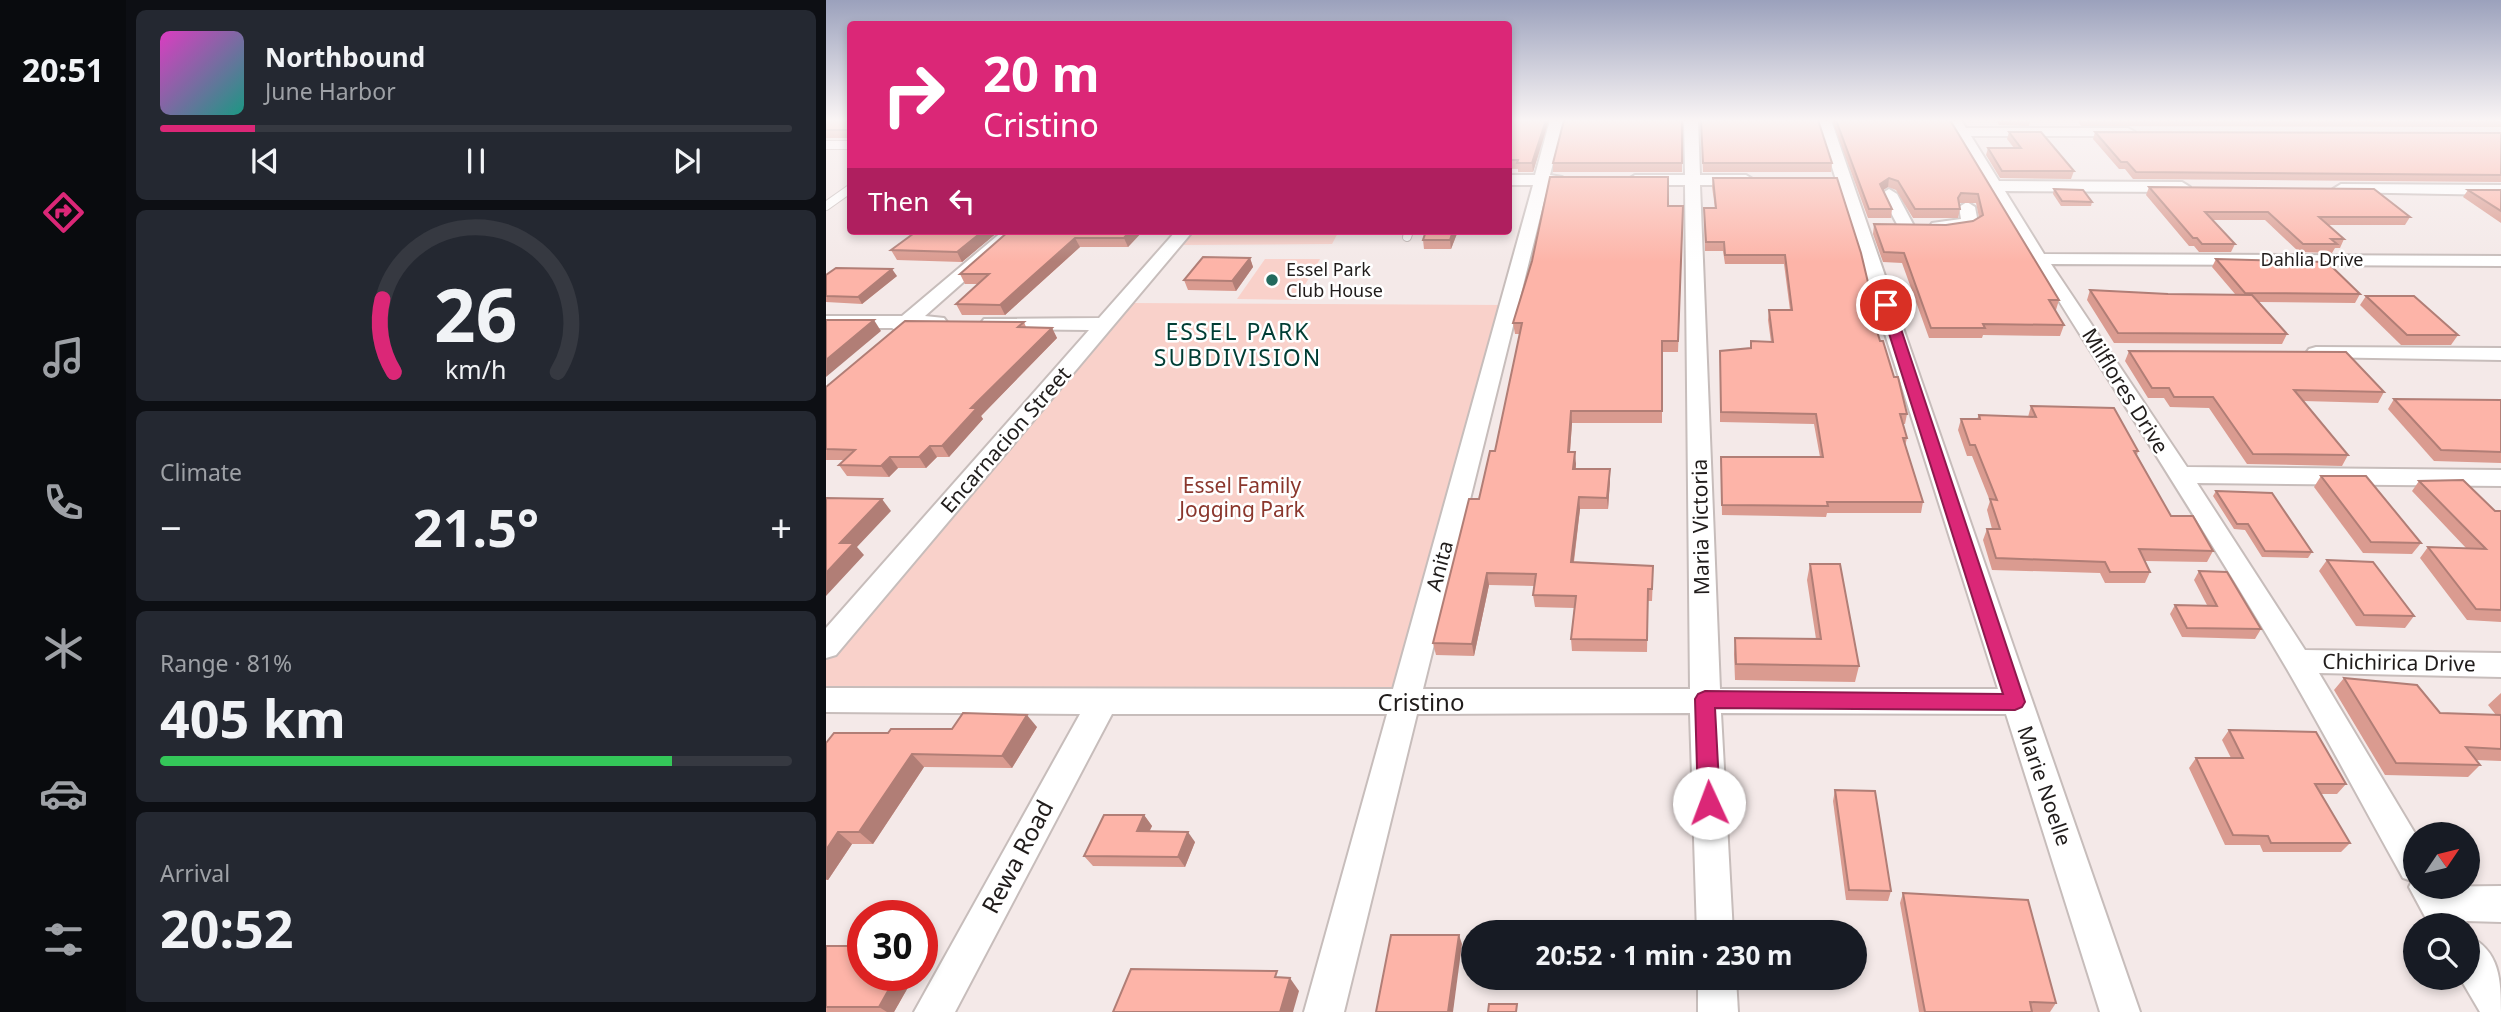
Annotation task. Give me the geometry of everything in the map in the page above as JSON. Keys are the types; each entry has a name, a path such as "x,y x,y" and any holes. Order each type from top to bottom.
{"street":[{"name":"Anita","path":"1324,1012 1403,703 1546,167"},
{"name":"Maria Victoria","path":"1693,167 1705,699 1714,920"},
{"name":"Marie Noelle","path":"1834,167 1836,179 1874,226 2015,702 2120,1012"},
{"name":"Milflores Drive","path":"1982,167 2297,661 2403,845"},
{"path":"1512,180 1570,180"},
{"path":"1625,180 1761,180"},
{"path":"1993,186 2199,188"},
{"path":"2323,189 2501,190"},
{"path":"1889,194 1906,226"},
{"path":"1874,226 1970,223 1967,207"},
{"path":"887,339 1008,235"},
{"name":"Encarnacion Street","path":"826,648 1182,235"},
{"name":"Dahlia Drive","path":"2039,259 2501,261"},
{"path":"826,322 1106,324"},
{"path":"2102,352 2129,352"},
{"path":"2294,353 2501,354"},
{"path":"2179,475 2501,478"},
{"name":"Chichirica Drive","path":"2297,661 2501,665"},
{"name":"Cristino","path":"826,700 1102,703 1705,699 2015,702"},
{"name":"Rewa Road","path":"934,1012 1102,703"},
{"path":"2438,905 2501,904"},
{"path":"2480,975 2501,1011"},
{"path":"1717,990 1718,1012"}],"lane":[{"path":"826,206 847,192"}],"green space":[{"path":"1187,235 1337,235 1332,244 1178,245"},
{"path":"1265,259 1320,259 1296,300 1237,299"},
{"name":"Essel Family Jogging Park","path":"1131,303 1505,305 1398,695 826,688 826,659"}],"building":[{"path":"1854,167 1979,167 2059,300 2049,300 2064,325 1983,324 1985,328 1931,328 1904,253 1884,252 1874,224 1946,225 1973,221 1983,215 1978,194 1961,193 1958,198 1960,209 1915,209 1898,181 1889,178 1880,184 1892,209 1869,209"},
{"path":"2000,167 2071,167 2074,171 2002,171"},
{"path":"2132,167 2501,167 2501,175 2136,172"},
{"path":"1550,177 1668,177 1668,206 1683,206 1678,341 1662,341 1662,411 1571,411 1568,452 1575,452 1573,469 1610,469 1607,498 1579,497 1571,562 1653,566 1652,589 1648,589 1647,640 1571,639 1576,596 1533,595 1536,574 1487,573 1472,644 1433,643 1469,499 1479,499 1490,451 1495,451 1522,323 1513,323 1532,261"},
{"path":"1713,178 1837,178 1861,253 1871,295 1866,295 1880,341 1883,341 1894,377 1898,377 1907,414 1900,414 1907,438 1903,438 1923,502 1827,502 1828,506 1722,505 1721,457 1823,457 1816,414 1721,412 1720,351 1751,348 1751,341 1773,342 1769,310 1792,310 1785,255 1725,255 1724,242 1706,242 1704,208 1716,208"},
{"path":"2149,187 2374,189 2410,217 2319,217 2344,239 2331,239 2337,244 2303,244 2268,212 2205,212 2235,244 2202,244 2197,238 2193,238"},
{"path":"2054,189 2083,190 2092,202 2062,201"},
{"path":"2468,190 2501,190 2501,211"},
{"path":"912,235 978,235 957,252 891,250"},
{"path":"1004,235 1127,235 1124,238 1075,238 1000,305 956,304 989,274 960,274"},
{"path":"1425,235 1452,235 1450,240 1423,240"},
{"path":"1203,257 1250,258 1232,281 1184,280"},
{"path":"2216,259 2327,262 2360,294 2245,293"},
{"path":"836,268 892,269 858,297 826,296 826,275"},
{"path":"2090,290 2252,295 2287,334 2118,333"},
{"path":"2366,296 2414,296 2458,335 2407,335"},
{"path":"826,320 874,320 826,360"},
{"path":"905,321 1024,322 1018,327 1052,328 971,408 977,408 942,446 930,446 919,457 890,457 881,466 839,465 855,450 826,449 826,387"},
{"path":"2129,351 2346,352 2384,392 2294,390 2348,455 2253,454 2213,397 2174,397 2169,388 2152,388"},
{"path":"2394,399 2501,400 2501,452 2441,450"},
{"path":"2031,406 2114,408 2138,451 2134,451 2171,516 2193,516 2213,551 2139,549 2150,572 2110,572 2105,562 1996,558 1987,529 2000,529 1990,499 1997,500 1975,445 1970,445 1961,419 1980,419 1979,415 2036,417"},
{"path":"2321,476 2366,476 2421,543 2371,542"},
{"path":"2463,480 2495,511 2501,511 2501,610 2476,609 2428,547 2486,549 2419,481"},
{"path":"2216,491 2272,493 2312,552 2265,551 2248,524 2237,524"},
{"path":"826,498 882,499 840,543 854,543 826,573"},
{"path":"2327,560 2373,562 2414,616 2364,615"},
{"path":"1810,564 1840,564 1859,666 1736,664 1735,638 1821,639"},
{"path":"2199,571 2227,572 2261,629 2187,628 2175,605 2217,606"},
{"path":"2344,678 2417,685 2440,713 2501,715 2501,749 2466,747 2480,765 2396,763"},
{"path":"963,713 1027,715 1002,756 912,754 859,832 838,832 826,850 826,743 834,733 952,729"},
{"path":"2229,730 2316,732 2346,784 2315,784 2350,843 2271,843 2268,836 2233,835 2196,758 2243,758"},
{"path":"1835,790 1875,791 1891,891 1849,890"},
{"path":"1104,815 1144,815 1137,831 1188,832 1178,857 1084,856"},
{"path":"1903,893 2028,900 2056,1003 2030,1002 2032,1012 1925,1012"},
{"path":"1391,935 1459,935 1448,1012 1376,1012"},
{"path":"826,946 847,946 847,991 888,991 879,1007 826,1007"},
{"path":"1131,969 1277,971 1275,977 1290,978 1280,1012 1113,1012"},
{"path":"1489,1004 1517,1004 1516,1012 1488,1012"}],"place":[{"name":"Essel Park Club House","path":"1272,280"}],"district":[{"name":"ESSEL PARK SUBDIVISION","path":"1238,345"}],"route":[{"path":"1709,803 1705,699 2015,702 1886,305"}]}
